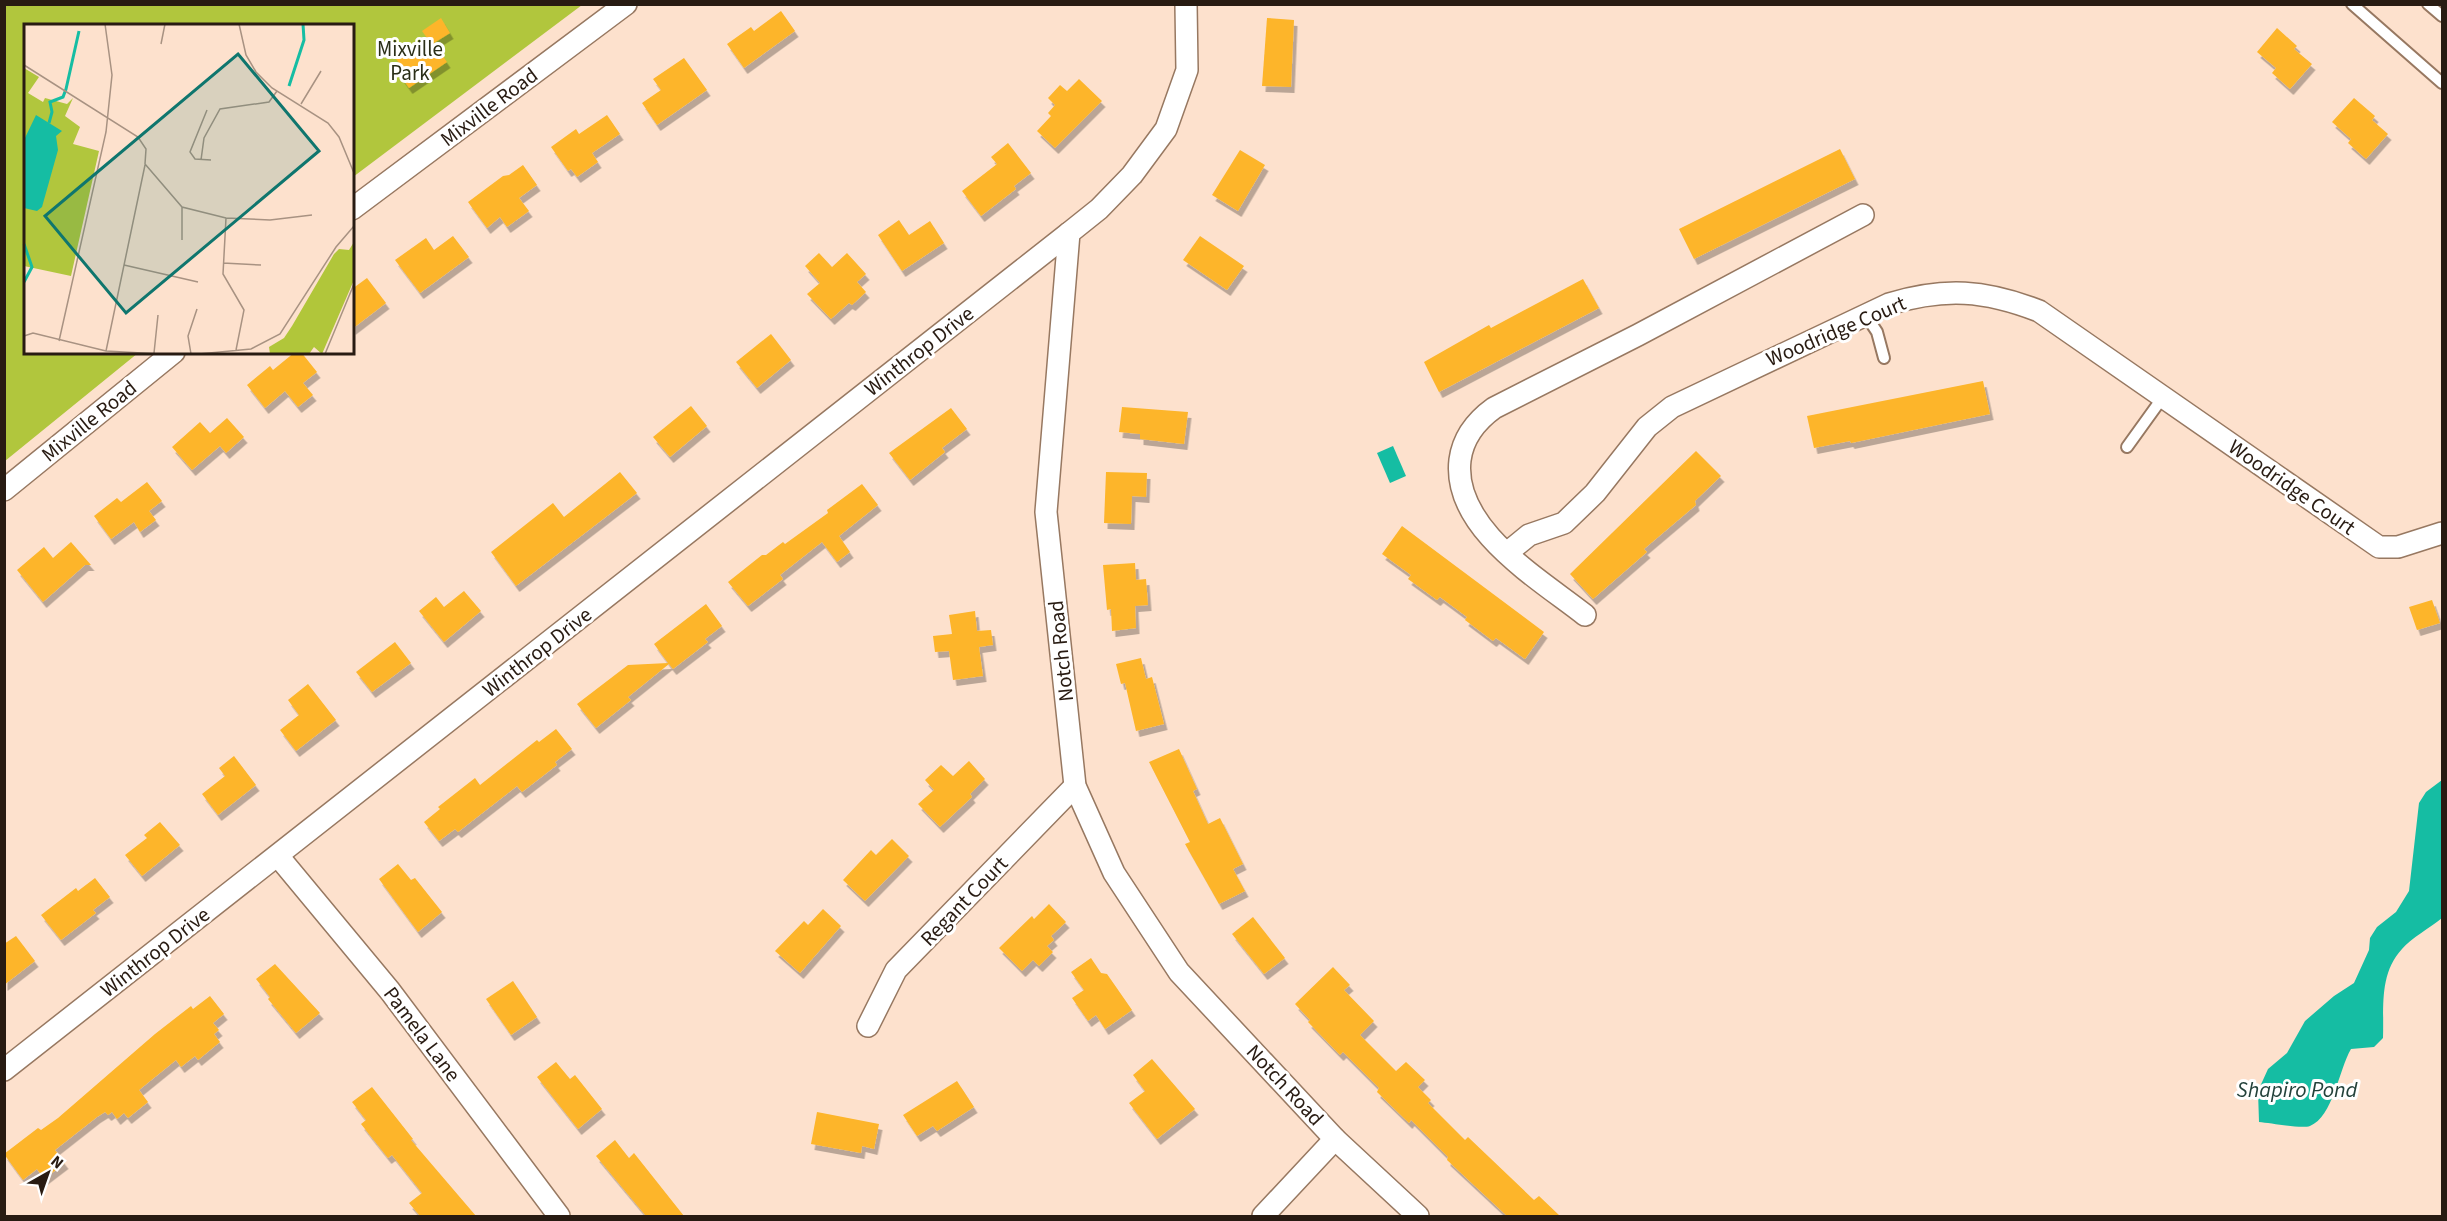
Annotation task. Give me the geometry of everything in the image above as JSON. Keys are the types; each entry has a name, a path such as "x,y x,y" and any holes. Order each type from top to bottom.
{"street":[{"name":"Mixville Road","path":"354,208 626,4"},
{"path":"1069,233 1099,209 1132,175 1166,129 1187,70 1186,4"},
{"path":"1585,615 1507,553 1482,528 1469,509 1462,490 1459,470 1461,454 1469,433 1481,417 1863,215"},
{"name":"Notch Road","path":"1069,233 1046,512 1075,786 1113,873 1179,972 1335,1139 1418,1216"},
{"name":"Winthrop Drive","path":"4,1070 1069,233"},
{"name":"Woodridge Court","path":"1507,553 1529,535 1564,523 1595,493 1647,428 1672,406 1865,313 1904,299 1941,293 1985,293 2009,299 2039,311 2379,547 2398,548 2442,533"},
{"name":"Mixville Road","path":"4,490 172,354"},
{"name":"Regant Court","path":"868,1026 896,970 1075,786"},
{"name":"Pamela Lane","path":"278,856 390,991 559,1216"},
{"path":"1263,1216 1335,1139"}],"lane":[{"path":"2352,4 2442,83"},
{"path":"2428,4 2442,16"},
{"path":"1865,313 1877,332 1884,358"},
{"path":"2127,447 2163,397"}],"green space":[{"name":"Mixville Park","path":"5,5 582,5 354,176 354,24 24,24 24,354 137,354 5,461"}],"water":[{"path":"1393,446 1406,476 1390,483 1377,453"},
{"name":"Shapiro Pond","path":"2442,780 2442,918 2406,945 2389,969 2384,991 2383,1038 2374,1047 2351,1049 2330,1103 2318,1121 2306,1127 2259,1122 2258,1091 2268,1069 2287,1053 2305,1021 2334,996 2354,983 2369,950 2370,938 2377,927 2396,912 2409,891 2419,803 2426,792"}],"building":[{"path":"781,11 795,31 744,68 727,44 751,27 754,31"},
{"path":"441,18 450,33 434,43 447,62 409,88 394,67 400,64 396,59 427,38 422,31"},
{"path":"1267,18 1294,20 1291,87 1262,86"},
{"path":"2277,28 2297,46 2294,49 2312,64 2290,89 2272,73 2276,68 2257,52"},
{"path":"684,58 707,90 657,125 642,103 661,90 653,79"},
{"path":"1079,79 1102,101 1055,148 1037,131 1051,116 1048,113 1055,105 1048,98 1060,85 1067,91"},
{"path":"2354,98 2375,116 2372,120 2388,134 2366,159 2348,143 2351,139 2332,122"},
{"path":"607,115 620,134 592,153 598,162 577,177 571,169 568,171 551,147 576,129 579,134"},
{"path":"1008,143 1031,173 1014,186 1016,189 981,216 962,191 997,164 991,157"},
{"path":"1840,149 1855,179 1694,259 1679,229"},
{"path":"1240,150 1265,165 1238,211 1212,195"},
{"path":"523,165 537,185 519,198 529,211 507,227 500,217 487,228 468,202 503,176 509,175"},
{"path":"899,220 909,235 930,221 944,243 902,271 878,235"},
{"path":"453,236 469,257 420,293 395,260 426,238 434,250"},
{"path":"1200,236 1244,266 1227,290 1183,260"},
{"path":"819,253 832,267 847,253 866,274 857,282 866,292 831,319 807,294 820,283 805,266"},
{"path":"367,278 386,303 354,327 354,288"},
{"path":"1583,279 1599,308 1439,392 1424,362 1489,325 1491,328"},
{"path":"771,334 791,360 757,388 736,362"},
{"path":"293,354 303,354 317,372 303,383 313,395 298,407 285,391 265,408 247,385 270,366 273,370"},
{"path":"1983,381 1990,414 1851,443 1850,441 1814,448 1807,416"},
{"path":"691,406 707,426 670,457 653,437"},
{"path":"1122,407 1188,412 1184,444 1140,439 1140,434 1119,432"},
{"path":"951,408 967,429 942,448 945,452 910,480 889,453"},
{"path":"227,418 244,437 226,453 220,446 192,470 172,447 200,422 210,433"},
{"path":"1696,451 1721,476 1695,501 1696,505 1644,549 1647,552 1593,599 1570,574"},
{"path":"620,472 637,493 516,586 491,552 553,503 564,517"},
{"path":"1106,472 1147,473 1146,497 1132,496 1131,524 1104,523"},
{"path":"147,482 162,501 149,511 156,520 140,532 134,522 111,539 94,516 117,498 121,502"},
{"path":"862,484 878,505 839,536 850,552 837,562 822,542 780,575 783,579 748,606 728,582 762,555 766,555 783,542 785,544 828,513 827,510"},
{"path":"1402,526 1544,632 1525,659 1496,638 1493,641 1465,620 1467,617 1440,597 1437,600 1408,579 1411,575 1382,554"},
{"path":"71,542 91,565 85,565 43,602 17,570 44,547 53,558"},
{"path":"1135,563 1136,580 1146,579 1148,605 1135,606 1136,628 1112,631 1111,609 1107,610 1103,565"},
{"path":"464,591 481,611 444,642 419,611 436,597 444,607"},
{"path":"2432,600 2440,623 2417,630 2409,607"},
{"path":"706,604 722,626 705,639 708,642 673,669 669,664 628,697 631,700 596,728 577,704 628,665 668,663 654,644"},
{"path":"975,611 977,631 991,630 993,645 979,647 983,676 953,680 949,651 935,652 933,636 952,634 949,615"},
{"path":"395,642 411,663 372,692 356,672"},
{"path":"1141,658 1146,679 1152,677 1164,724 1136,731 1125,683 1121,684 1116,664"},
{"path":"308,684 336,720 296,751 280,730 299,715 288,700"},
{"path":"556,729 572,749 555,762 557,765 522,792 517,786 458,832 455,829 439,841 424,822 440,809 438,807 475,778 480,785 537,740 539,742"},
{"path":"1179,749 1197,789 1193,791 1208,824 1220,818 1243,864 1233,869 1245,891 1219,904 1185,844 1190,842 1149,762"},
{"path":"234,756 256,785 218,815 202,794 225,776 219,768"},
{"path":"969,761 985,779 970,794 972,797 940,827 918,804 934,790 925,780 941,765 953,776"},
{"path":"160,822 180,845 142,876 125,855 147,838 144,835"},
{"path":"892,839 909,856 865,901 843,880 871,850 876,855"},
{"path":"398,864 411,880 415,878 442,912 418,932 379,879"},
{"path":"95,878 110,897 93,910 96,913 61,940 41,915 76,888 78,891"},
{"path":"1049,904 1066,922 1051,936 1054,940 1047,946 1053,952 1039,966 1033,960 1022,971 999,948 1032,916 1034,919"},
{"path":"823,909 841,926 800,973 775,951 804,921 808,925"},
{"path":"1253,917 1285,958 1264,974 1232,934"},
{"path":"16,936 35,961 4,985 4,944"},
{"path":"1091,958 1101,973 1107,974 1132,1010 1105,1029 1096,1015 1088,1021 1072,998 1084,990 1071,972"},
{"path":"275,964 320,1013 296,1033 268,999 270,997 256,979"},
{"path":"1333,967 1350,985 1344,990 1374,1021 1360,1035 1396,1071 1406,1062 1425,1080 1418,1087 1431,1100 1428,1103 1465,1140 1468,1137 1534,1200 1539,1196 1560,1216 1507,1216 1447,1160 1448,1157 1411,1120 1409,1123 1377,1092 1379,1088 1343,1052 1340,1055 1308,1022 1310,1020 1295,1004"},
{"path":"513,981 537,1017 511,1035 486,999"},
{"path":"210,996 224,1014 213,1023 219,1030 214,1034 220,1042 198,1060 195,1056 181,1067 176,1060 139,1090 148,1102 128,1118 124,1113 117,1119 112,1112 108,1115 105,1112 97,1117 55,1150 65,1163 44,1179 37,1169 23,1180 4,1154 38,1128 41,1130 58,1118 155,1034 191,1006 193,1009"},
{"path":"1152,1059 1195,1109 1157,1139 1129,1103 1145,1091 1133,1075"},
{"path":"556,1062 570,1079 575,1075 602,1109 578,1129 537,1077"},
{"path":"957,1081 974,1107 937,1131 933,1126 917,1136 903,1115"},
{"path":"372,1087 413,1139 411,1140 476,1216 420,1216 409,1203 422,1193 392,1155 388,1158 361,1124 366,1120 352,1102"},
{"path":"817,1112 879,1124 874,1149 862,1146 861,1153 811,1144"},
{"path":"615,1140 629,1158 634,1153 684,1216 646,1216 596,1156"}]}
